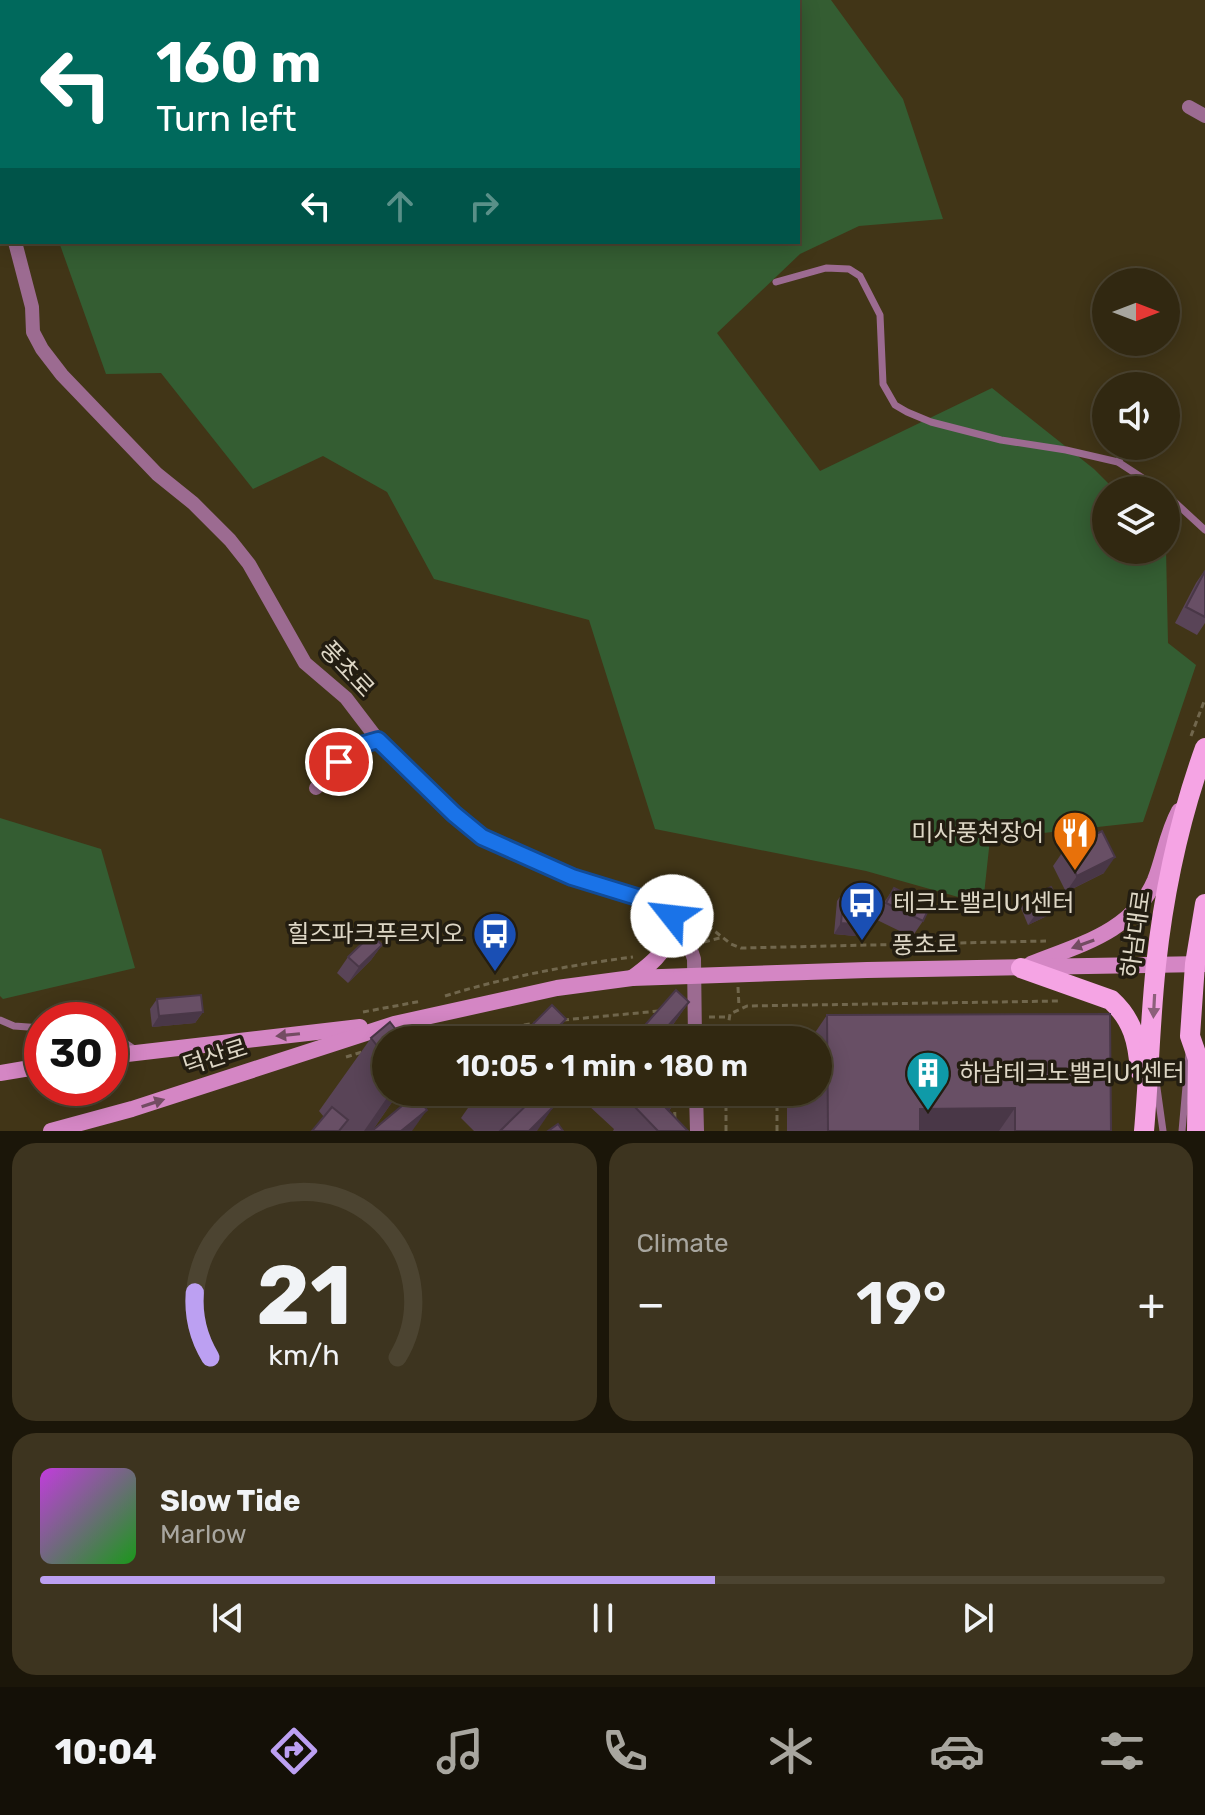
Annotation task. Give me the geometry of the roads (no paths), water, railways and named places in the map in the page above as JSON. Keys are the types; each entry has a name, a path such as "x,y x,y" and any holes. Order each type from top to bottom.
{"main road":[{"name":"하남대로","path":"1143,1131 1152,1047 1156,965 1166,896 1188,796 1205,748"},
{"path":"1021,968 1100,938 1128,918 1153,884 1170,828 1188,796"},
{"path":"1197,1131 1202,1061 1190,1036 1205,904"},
{"path":"632,978 661,954 669,939 672,916"},
{"name":"풍초로","path":"696,977 1200,964"},
{"path":"1021,968 1103,996 1122,1010 1136,1035 1143,1131"},
{"name":"덕산로","path":"51,1131 132,1109 394,1024 557,988 632,978 696,977"},
{"name":"덕산로","path":"128,1054 394,1024"},
{"path":"0,1073 24,1069"}],"street":[{"path":"1189,107 1205,116"},
{"name":"풍초로","path":"16,244 32,307 33,332 42,349 62,375 157,474 193,503 230,540 249,564 305,663 346,698 378,740 482,837 572,877 650,901 672,916"},
{"path":"316,788 349,753 378,740"},
{"path":"672,916 691,948 696,977 695,1026"},
{"path":"696,1106 697,1131"}],"lane":[{"path":"776,282 826,268 849,269 860,276 880,315 883,384 895,405 907,412 931,422 1001,440 1118,462 1139,476"},
{"path":"1180,507 1205,530"},
{"path":"0,1020 24,1027"},
{"path":"1182,1131 1190,1036"},
{"path":"128,1045 139,1053"},
{"path":"1152,1047 1163,1131"}],"place":[{"name":"미사풍천장어","path":"1075,872"},
{"name":"테크노밸리U1센터","path":"862,942"},
{"name":"힐즈파크푸르지오","path":"495,973"},
{"name":"하남테크노밸리U1센터","path":"928,1112"}]}
